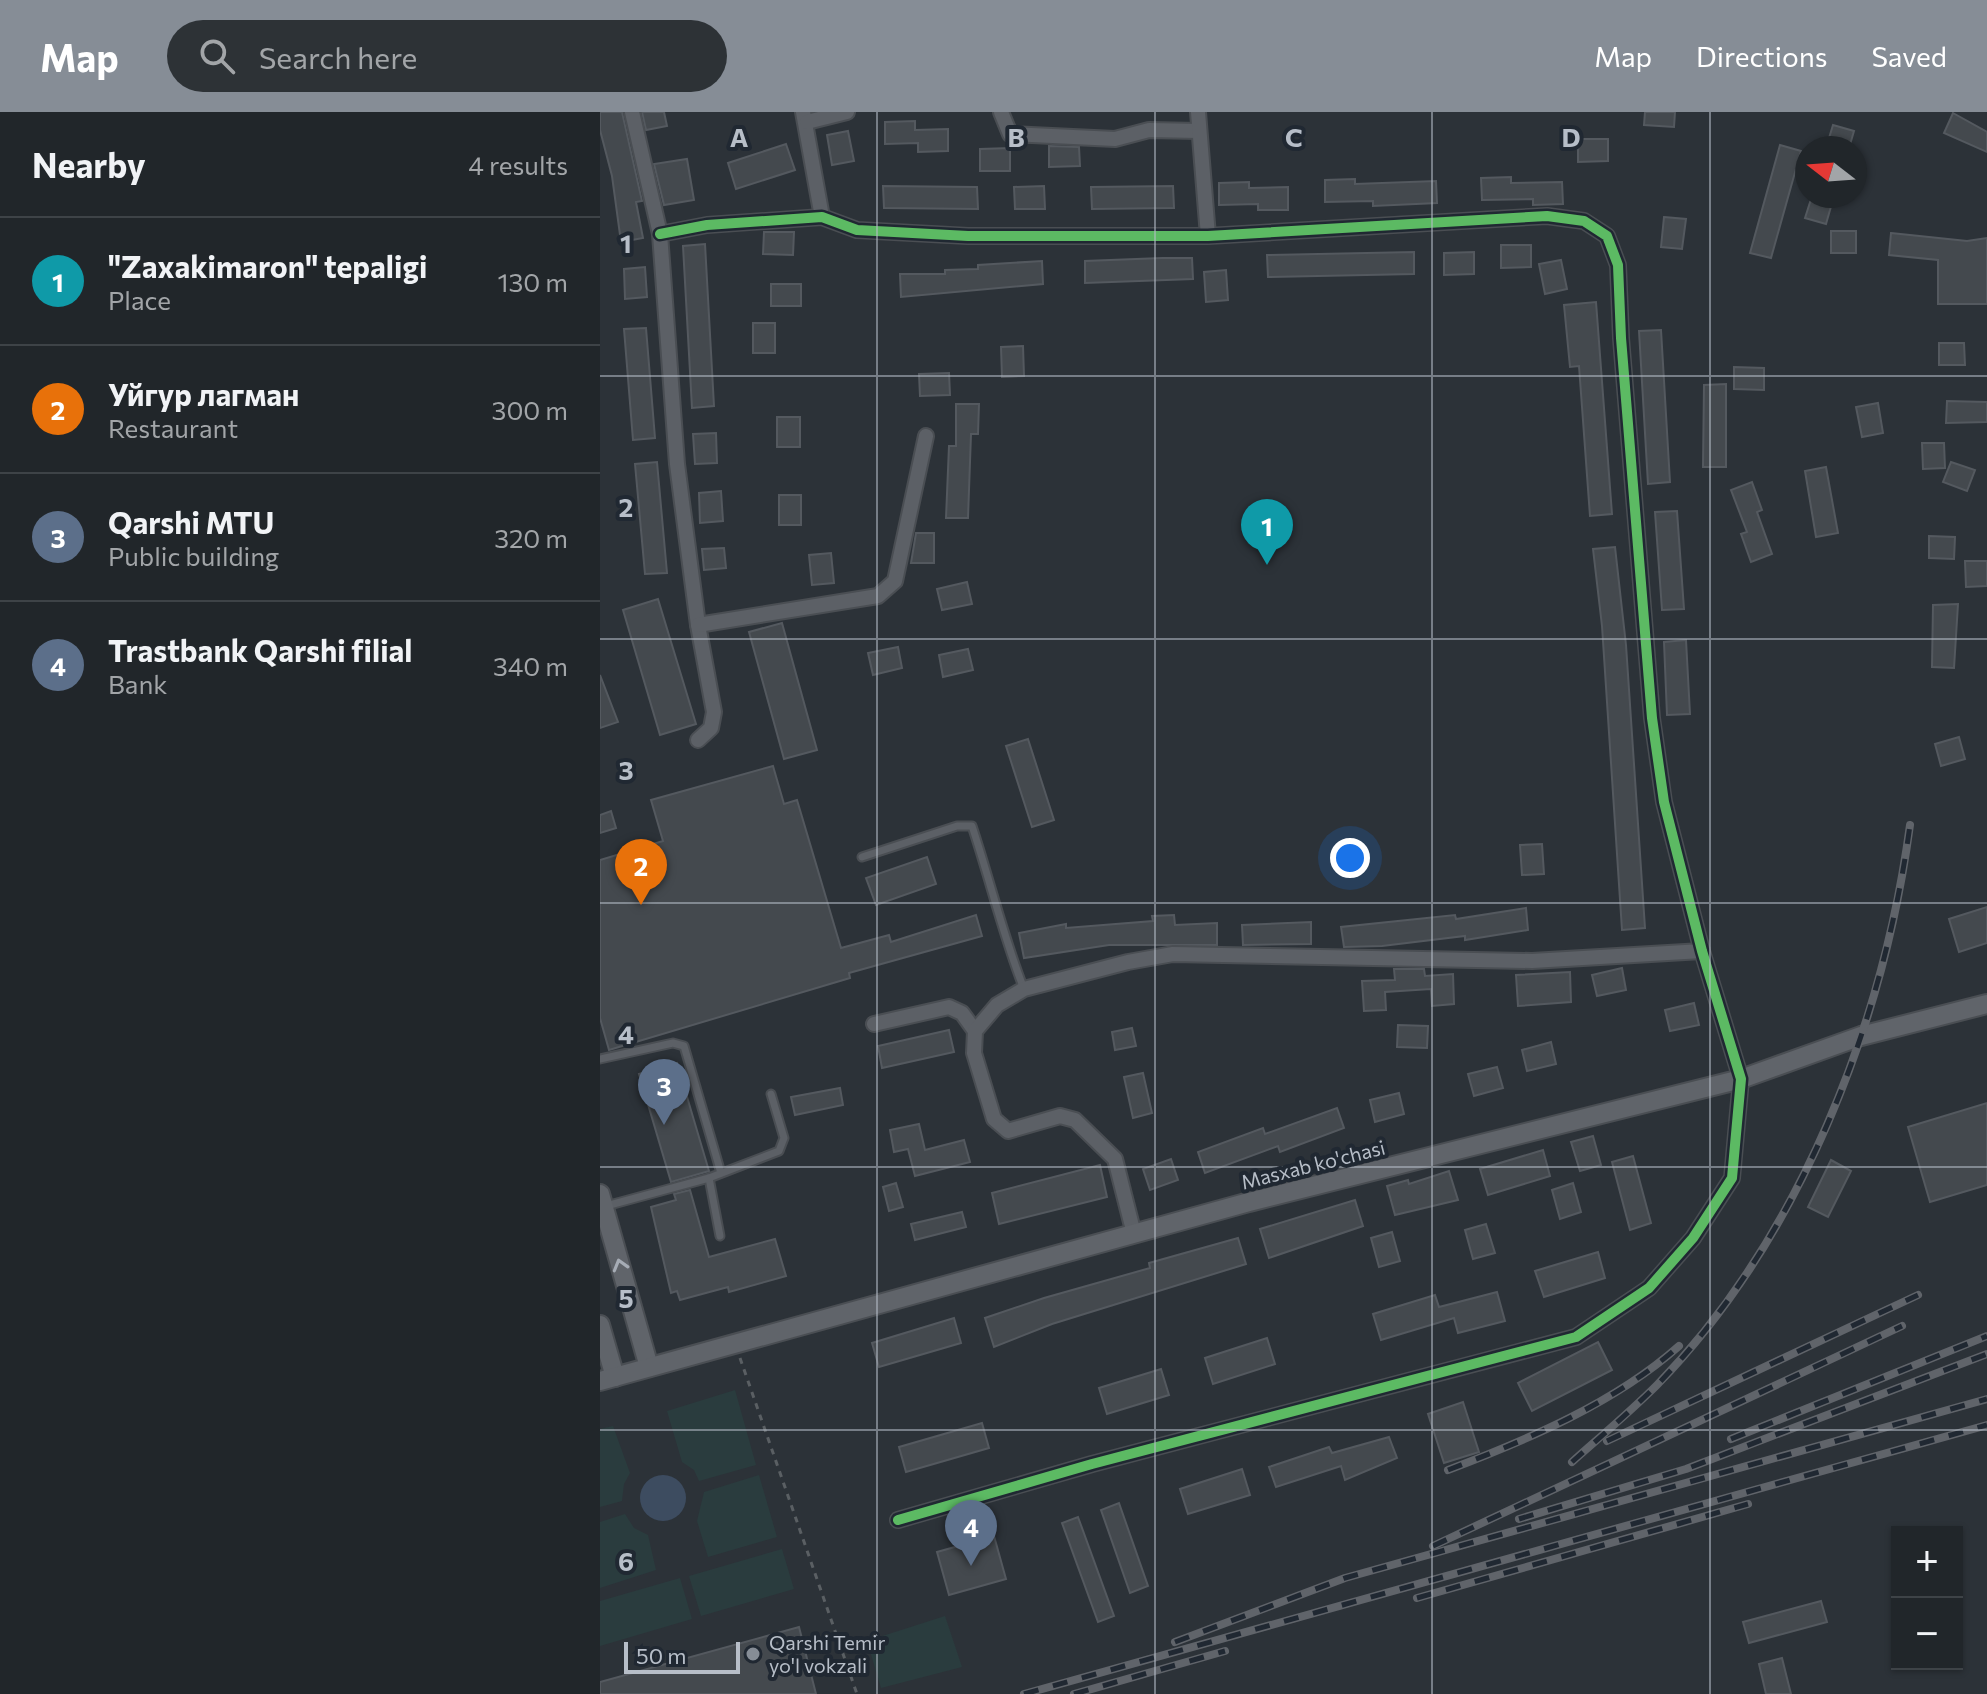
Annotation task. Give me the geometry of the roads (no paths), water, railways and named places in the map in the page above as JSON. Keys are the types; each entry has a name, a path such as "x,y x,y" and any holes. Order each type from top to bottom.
{"main road":[{"name":"Masxab ko'chasi","path":"608,1379 1134,1234 1741,1079 1861,1036 1987,1004"},
{"path":"602,1200 649,1367"},
{"path":"600,1325 608,1379"}],"street":[{"path":"632,112 660,234 677,464 698,625 714,712 711,728 698,740"},
{"path":"822,217 805,117 847,112"},
{"path":"1001,112 1010,134 1115,139 1149,130 1199,131"},
{"path":"1198,112 1208,236"},
{"path":"660,234 707,225 822,217 857,230 968,236 1208,236 1547,216 1584,221 1607,236 1618,265 1621,338 1652,718 1664,802 1702,951 1741,1079 1732,1178 1693,1238 1649,1288 1576,1337 1092,1464 898,1520"},
{"path":"698,625 878,596 895,581 926,436"},
{"path":"1134,1234 1115,1159 1075,1120 1060,1116 1008,1131 994,1119 974,1053 975,1031 997,1005 1024,989 1173,954 1532,961 1702,951"},
{"path":"874,1024 949,1007 962,1013 975,1031"}],"lane":[{"path":"862,857 957,826 972,826 996,897 1008,949 1024,989"},
{"path":"600,1059 673,1043 684,1046 721,1173"},
{"path":"602,1200 709,1178 779,1151 784,1138 771,1094"},
{"path":"709,1178 720,1236"}],"water":[{"path":"663,1475 679,1482 686,1498 679,1514 663,1521 647,1514 640,1498 647,1482"}],"railway":[{"path":"1572,1462 1657,1385 1708,1327 1753,1264 1793,1196 1827,1125 1856,1051 1879,976 1910,825"},
{"path":"1607,1441 1918,1295"},
{"path":"1433,1546 1902,1326"},
{"path":"1731,1439 1987,1336"},
{"path":"1448,1470 1539,1433 1599,1402 1679,1346"},
{"path":"1519,1519 1686,1469 1987,1354"},
{"path":"1175,1642 1345,1578 1987,1399"},
{"path":"1024,1694 1987,1425"},
{"path":"1417,1598 1748,1504"},
{"path":"1074,1694 1225,1651"}],"place":[{"name":"\"Zaxakimaron\" tepaligi","path":"1267,565"},
{"name":"Уйгур лагман","path":"641,905"},
{"name":"Qarshi MTU","path":"664,1125"},
{"name":"Trastbank Qarshi filial","path":"971,1566"},
{"name":"Qarshi Temir yo'l vokzali","path":"753,1654"}]}
